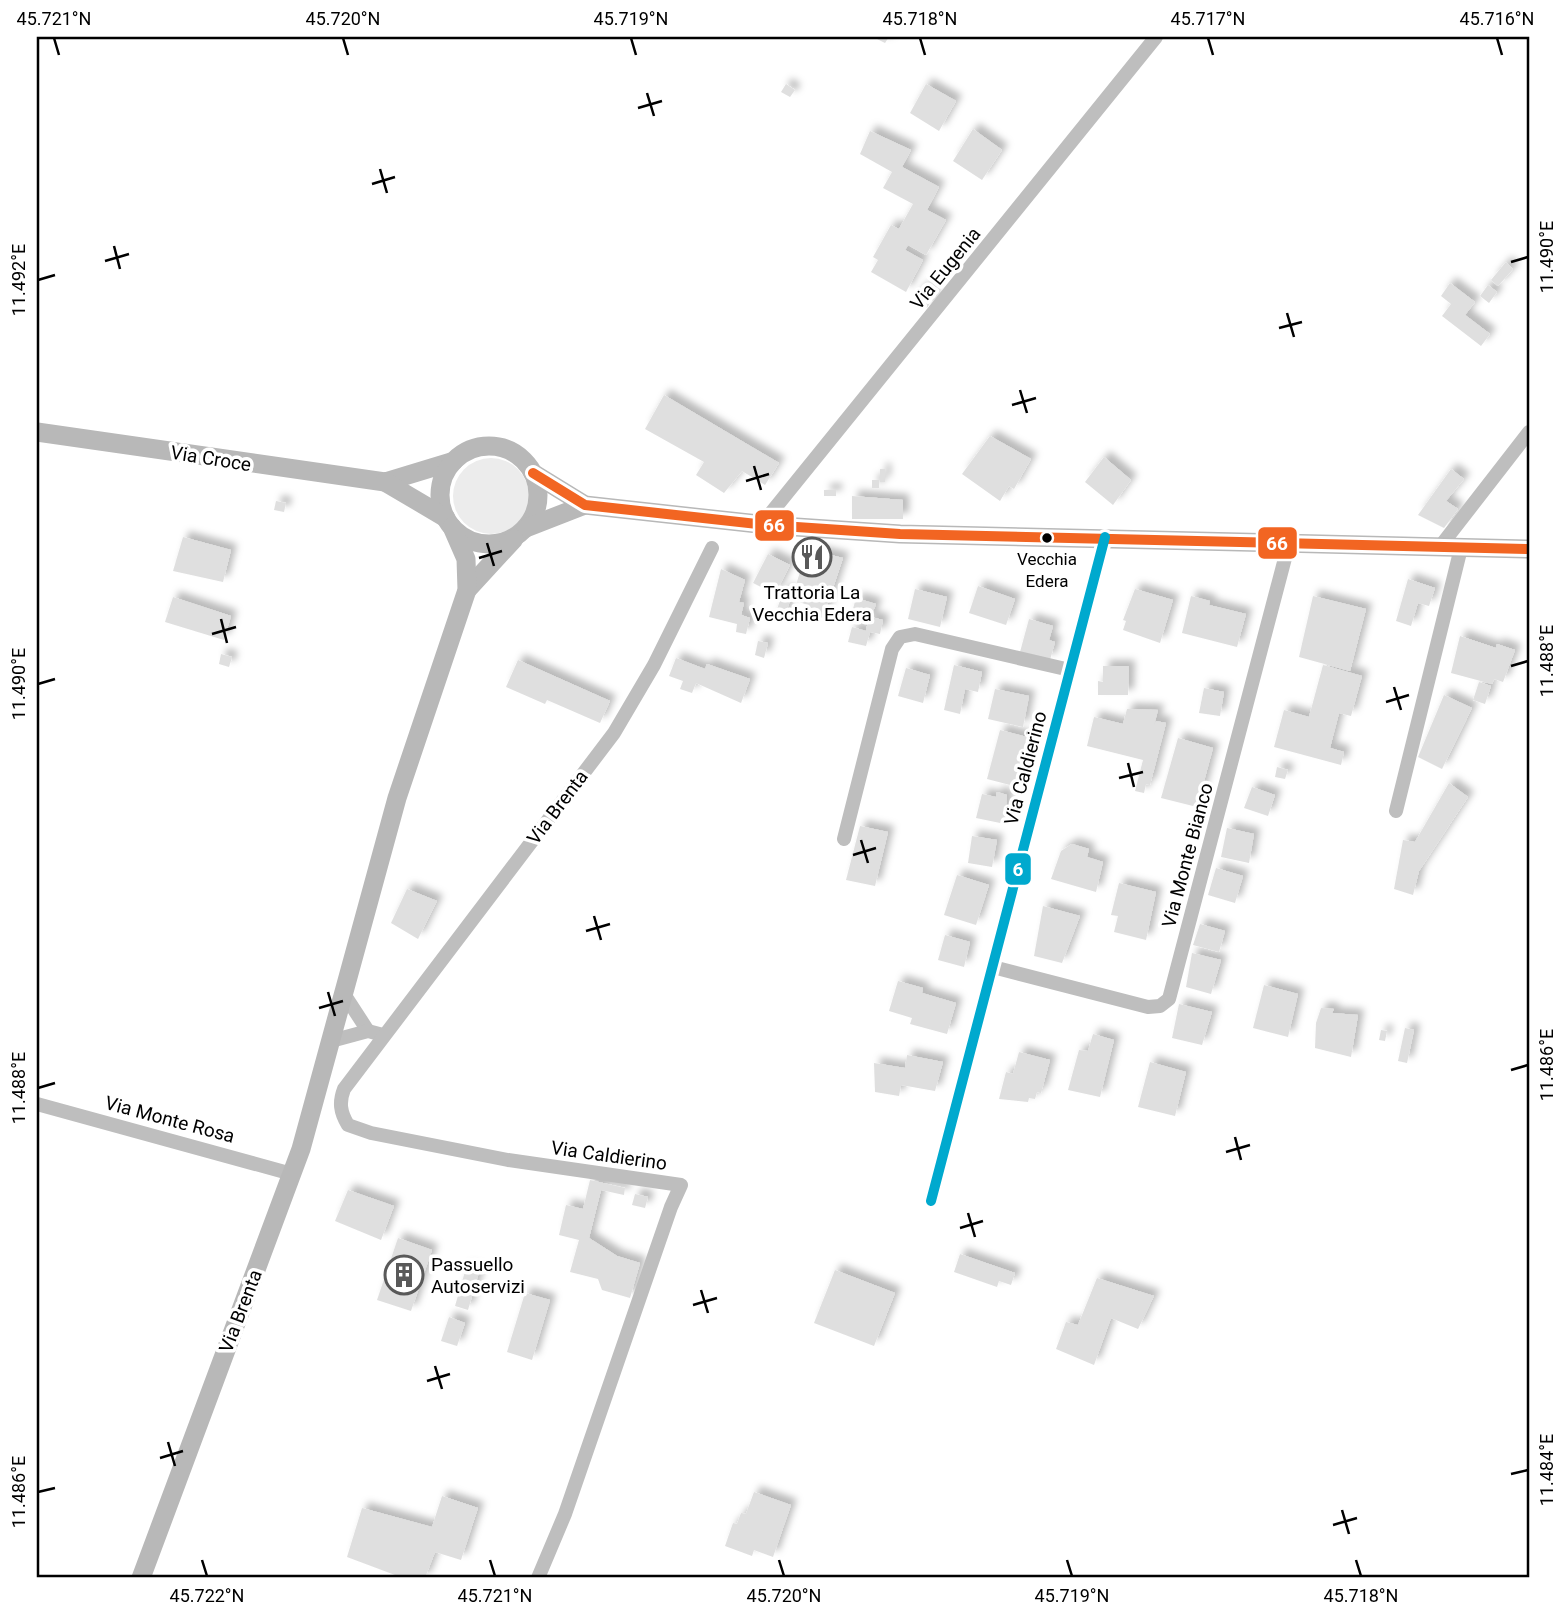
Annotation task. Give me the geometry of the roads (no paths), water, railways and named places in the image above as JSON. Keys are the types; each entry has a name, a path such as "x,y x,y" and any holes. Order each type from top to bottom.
{"main road":[{"name":"Via Croce","path":"37,432 385,482 475,542 503,542 521,532"},
{"name":"Via Croce","path":"385,482 454,461 467,452 496,447 511,451 533,473 585,505"},
{"path":"449,523 441,503 441,488 445,473 454,461"},
{"path":"521,532 538,501 533,473"},
{"path":"521,532 585,505 767,525 900,534 1529,549"},
{"name":"Via Brenta","path":"142,1578 292,1174 397,798 467,590 466,559 449,523"},
{"name":"Via Brenta","path":"467,590 521,532"}],"street":[{"name":"Via Eugenia","path":"767,525 771,513 1156,37"},
{"path":"1439,548 1529,432"},
{"name":"Via Caldierino","path":"931,1201 1105,537"},
{"name":"Via Monte Bianco","path":"993,967 1148,1007 1160,1006 1169,999 1289,543"},
{"name":"Via Brenta","path":"383,1035 614,733 654,665 712,548"},
{"path":"1396,811 1461,548"},
{"path":"844,839 892,649 900,637 915,634 1070,670"},
{"path":"344,994 368,1031"},
{"path":"331,1041 368,1031 383,1035"},
{"name":"Via Caldierino","path":"383,1035 344,1088 340,1108 348,1125 371,1133 508,1160 681,1185 671,1207 565,1514 538,1578"},
{"name":"Via Monte Rosa","path":"37,1104 292,1174"}],"place":[{"name":"Vecchia Edera","path":"1047,538"},
{"name":"Trattoria La Vecchia Edera","path":"812,557"},
{"name":"Passuello Autoservizi","path":"404,1275"}]}
